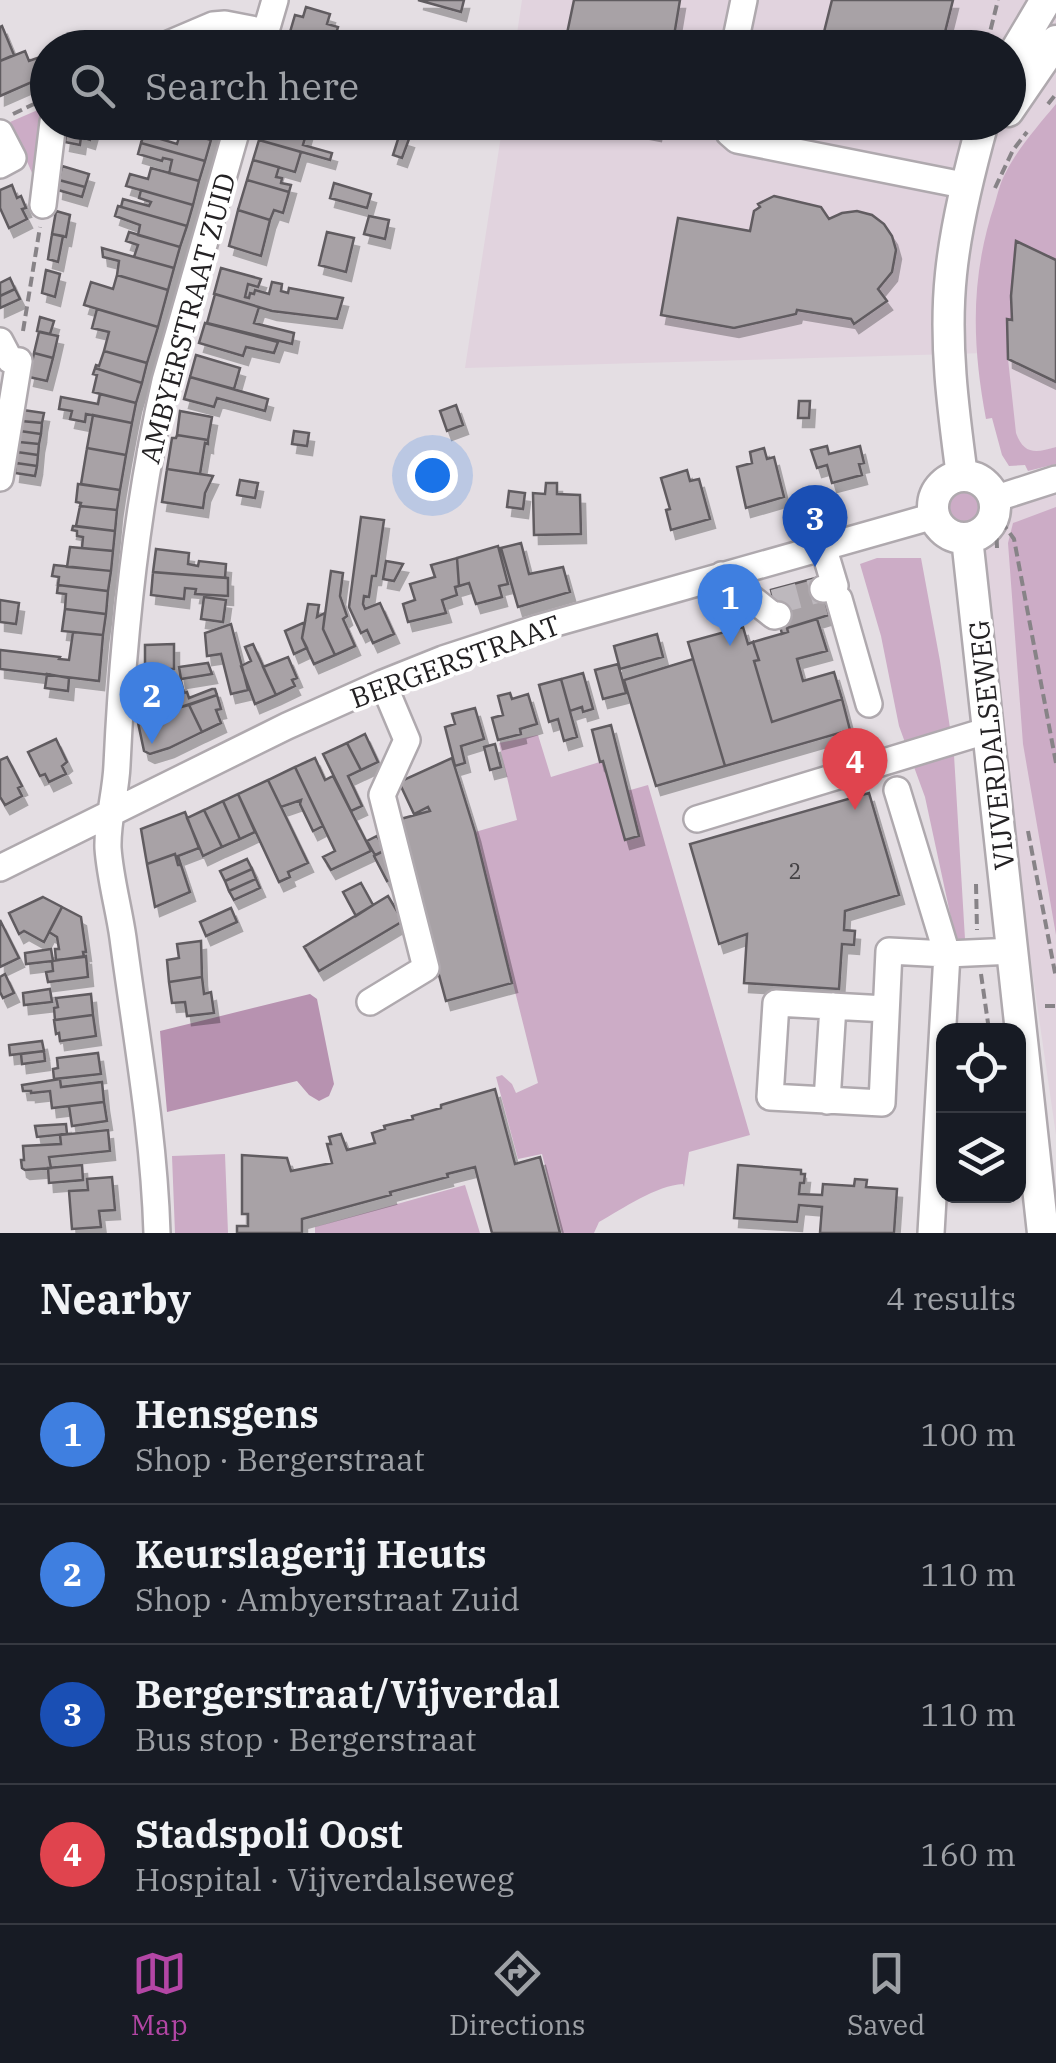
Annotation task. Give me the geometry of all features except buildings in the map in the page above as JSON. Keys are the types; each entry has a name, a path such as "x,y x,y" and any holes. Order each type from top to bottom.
{"main road":[{"path":"1026,34 1046,0"},
{"path":"1026,107 1056,40"},
{"path":"980,190 982,140"},
{"path":"962,476 948,331 954,250 996,140"},
{"path":"962,476 973,477 990,489 995,506 985,530 967,538 940,527 933,502 948,480 962,476"},
{"name":"VIJVERDALSEWEG","path":"967,538 1043,1233"}],"street":[{"path":"267,30 275,0"},
{"path":"738,30 744,0"},
{"path":"201,30 225,24 240,30"},
{"path":"0,165 13,158 6,124"},
{"path":"44,204 51,140"},
{"name":"AMBYERSTRAAT ZUID","path":"157,1233 152,1147 108,846 131,586 156,421 234,140"},
{"path":"737,140 980,190"},
{"path":"0,341 10,360 18,362 2,462"},
{"path":"995,506 1056,479"},
{"name":"BERGERSTRAAT","path":"0,868 383,682 491,643 934,516"},
{"path":"823,546 831,594 869,704"},
{"path":"722,575 771,608"},
{"path":"370,1002 426,968 382,795 407,740 383,682"},
{"path":"698,819 989,730"},
{"path":"897,790 947,954 931,1233"},
{"path":"886,1009 776,1003 770,1097 882,1103 889,951 1014,951"},
{"path":"827,1100 833,1006"}],"path":[{"path":"990,30 998,0"},
{"path":"1047,104 1056,94"},
{"path":"6,124 30,109"},
{"path":"980,190 1013,150 1016,140"},
{"path":"18,362 44,204"},
{"path":"995,506 997,550"},
{"path":"995,506 1014,539 1056,763"},
{"path":"1025,817 1056,978"}],"shaded area":[{"path":"522,0 1056,0 1056,447 1006,452 986,353 465,368 500,140 1026,140 1026,30 518,30"},
{"path":"1056,104 1056,260 1016,242 1012,320 1007,319 1016,433 1027,449 1056,447 1056,464 1028,471 1025,465 1009,466 992,418 986,419 976,337 977,284 987,230 1003,177"},
{"path":"30,113 30,140 43,140 35,180 10,122"},
{"path":"1056,480 1056,1135 965,508"},
{"path":"963,485 977,491 983,505 977,519 963,525 949,519 943,505 949,491"},
{"path":"1056,507 1056,935 1023,744 1008,543 1013,523"},
{"path":"877,558 921,558 954,755 965,939 956,941 925,797 899,726 881,636 860,564"},
{"path":"538,735 551,777 603,761 627,791 648,785 750,1135 689,1152 684,1187 673,1185 640,1198 599,1222 594,1233 562,1233 542,1154 518,1159 496,1077 502,1075 516,1093 538,1083 475,832 517,820 499,743"},
{"path":"310,994 317,999 334,1084 329,1096 319,1101 297,1081 167,1112 160,1031"},
{"path":"225,1154 228,1233 175,1233 172,1156"},
{"path":"465,1185 480,1233 315,1233 315,1227"}],"tunnel":[{"path":"774,602 823,589"}],"place":[{"name":"Bergerstraat/Vijverdal","path":"815,567"},
{"name":"Hensgens","path":"730,646"},
{"name":"Keurslagerij Heuts","path":"152,744"},
{"name":"Stadspoli Oost","path":"855,810"}]}
